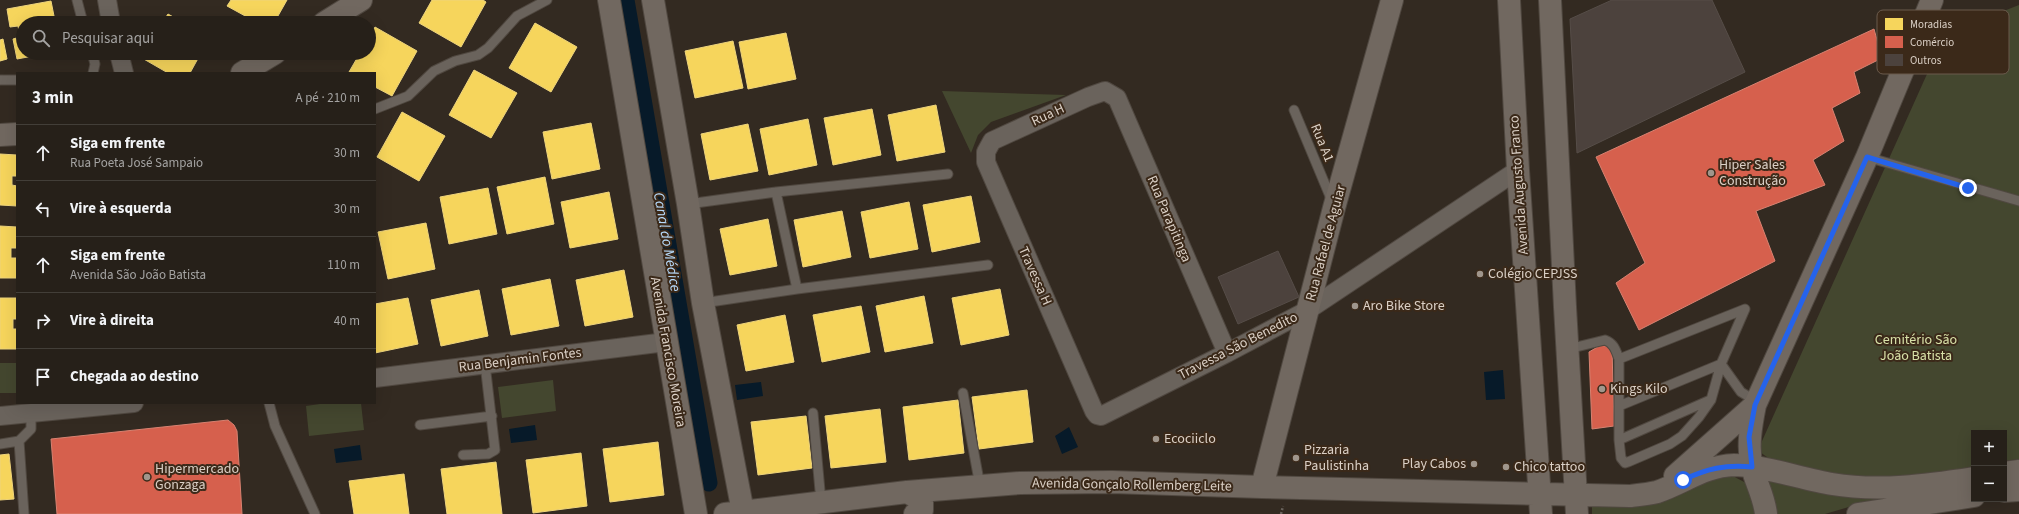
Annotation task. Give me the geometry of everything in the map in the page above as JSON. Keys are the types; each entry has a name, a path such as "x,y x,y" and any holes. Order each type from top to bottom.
{"main road":[{"path":"335,16 361,0"},
{"name":"Avenida Francisco Moreira","path":"609,0 696,514"},
{"path":"653,0 688,204 734,513"},
{"name":"Rua Rafael de Aguiar","path":"1262,487 1334,208 1392,0"},
{"name":"Avenida Augusto Franco","path":"1509,0 1518,170 1540,504"},
{"path":"1552,1 1568,349 1577,504"},
{"path":"244,72 263,60"},
{"path":"1766,514 1762,495 1752,467 1749,437 1756,403 1904,74"},
{"path":"0,135 16,134"},
{"path":"1657,492 1756,403"},
{"name":"Avenida Gonçalo Rollemberg Leite","path":"734,513 907,492 1020,483 1112,482 1262,487 1540,504 1577,504 1657,492 1697,473 1717,467 1735,465 1752,467 1833,484 1869,488 1905,486 1971,478"},
{"path":"2007,474 2019,472"},
{"path":"2007,491 2019,490"},
{"path":"907,492 922,500 922,510 915,514"},
{"path":"1858,514 1971,496"}],"street":[{"path":"107,0 110,16"},
{"path":"121,60 124,72"},
{"name":"Rua H","path":"992,141 1088,97 1105,91"},
{"name":"Rua Parapitinga","path":"1105,91 1117,98 1227,353"},
{"name":"Travessa H","path":"992,141 986,152 986,162 1094,411"},
{"name":"Travessa São Benedito","path":"1094,411 1097,415 1101,416 1227,353 1308,310 1518,170"},
{"name":"Rua Benjamin Fontes","path":"376,378 666,342"},
{"path":"0,416 123,404"}],"lane":[{"path":"77,0 81,16"},
{"path":"376,109 408,96 434,71 456,61 478,55 488,48 517,16 547,0"},
{"path":"93,72 96,64 95,60"},
{"path":"0,80 16,80"},
{"name":"Rua A1","path":"1294,110 1334,208"},
{"path":"1867,157 2019,201"},
{"path":"688,204 776,192 948,174"},
{"path":"776,192 797,289"},
{"path":"702,303 797,289 988,266"},
{"path":"1568,349 1605,340 1610,342 1615,348 1619,359 1619,440 1621,458 1625,463 1656,450 1682,436 1699,418 1711,400 1721,364 1745,309 1619,359"},
{"path":"463,455 488,454 495,450 485,364"},
{"path":"1721,364 1741,392 1756,403"},
{"path":"1619,406 1721,364"},
{"path":"963,392 980,486"},
{"path":"1619,440 1711,400"},
{"path":"269,404 275,426 315,514"},
{"path":"0,444 20,441 30,431 31,412"},
{"path":"813,412 820,502"},
{"path":"420,425 492,416"},
{"path":"20,441 24,514"}],"green space":[{"name":"Cemitério São João Batista","path":"2019,5 2019,459 2007,461 2007,430 1971,430 1971,467 1952,471 1909,477 1846,477 1824,474 1774,461 1758,450 1927,74 2009,74 2009,10 2006,10"},
{"path":"942,91 1066,95 991,122 978,135 971,153"},
{"path":"0,363 16,363 16,393 0,393"},
{"path":"553,380 556,411 502,418 498,387"},
{"path":"320,404 361,404 364,430 309,436 306,406"},
{"path":"1729,474 1746,483 1757,514 1592,514 1592,505"},
{"path":"1762,477 1971,485 1859,504 1825,514 1772,514"}],"water":[{"path":"1503,370 1505,399 1486,400 1484,372"},
{"path":"761,382 763,396 737,400 735,385"},
{"path":"535,425 537,440 511,443 509,429"},
{"path":"1069,427 1078,447 1062,454 1055,436"},
{"path":"360,445 362,460 336,463 334,449"}],"building: Moradias":[{"path":"231,0 287,0 278,16 245,16 227,6"},
{"path":"432,0 483,0 486,2 461,47 419,23"},
{"path":"51,1 54,16 16,16 16,26 10,27 7,9"},
{"path":"535,23 577,47 551,92 509,68"},
{"path":"376,28 417,51 392,96 376,88 376,72 349,72 356,60 376,60"},
{"path":"786,33 796,79 748,89 739,42"},
{"path":"16,38 16,54 13,39"},
{"path":"3,39 7,59 0,61 0,40"},
{"path":"733,41 743,88 695,98 685,51"},
{"path":"145,60 197,60 191,72 166,72"},
{"path":"474,70 517,93 491,138 449,115"},
{"path":"936,105 945,152 897,161 888,115"},
{"path":"872,109 881,155 833,165 824,118"},
{"path":"402,112 445,136 419,181 377,157"},
{"path":"808,119 817,165 769,175 760,129"},
{"path":"591,123 600,169 552,179 543,132"},
{"path":"748,124 758,171 710,180 701,134"},
{"path":"0,154 16,155 16,176 12,176 12,185 16,186 16,206 0,205"},
{"path":"545,177 554,224 507,234 497,187"},
{"path":"488,188 497,234 449,244 440,197"},
{"path":"609,192 618,239 570,248 561,202"},
{"path":"971,196 980,242 932,252 923,205"},
{"path":"909,202 918,249 870,258 861,212"},
{"path":"842,211 851,257 803,267 794,220"},
{"path":"768,219 777,266 730,275 720,229"},
{"path":"426,223 435,269 388,279 378,232"},
{"path":"0,226 16,227 16,248 11,248 11,258 16,258 16,278 0,278"},
{"path":"624,270 633,317 585,326 576,280"},
{"path":"550,279 559,326 511,335 502,289"},
{"path":"1000,289 1009,335 961,345 952,298"},
{"path":"479,290 488,336 441,346 431,300"},
{"path":"924,296 933,343 885,352 876,306"},
{"path":"0,298 16,298 16,319 13,319 13,329 16,329 16,349 0,349"},
{"path":"408,298 418,344 376,353 376,304"},
{"path":"861,306 870,352 822,362 813,315"},
{"path":"785,315 794,362 746,371 737,325"},
{"path":"1027,390 1033,442 979,449 972,397"},
{"path":"958,400 964,453 909,460 903,407"},
{"path":"880,409 886,462 831,468 825,416"},
{"path":"806,416 812,468 758,475 751,422"},
{"path":"658,442 664,495 610,502 603,449"},
{"path":"581,453 587,506 533,513 526,460"},
{"path":"9,454 14,499 0,500 0,455"},
{"path":"496,462 502,514 447,514 441,469"},
{"path":"404,474 409,514 354,514 349,481"}],"building: Comércio":[{"name":"Hiper Sales Construção","path":"1874,29 1877,40 1877,60 1854,72 1860,93 1832,108 1844,141 1813,160 1825,185 1756,211 1775,261 1639,330 1616,283 1645,263 1596,157"},
{"name":"Kings Kilo","path":"1601,345 1612,348 1614,426 1592,429 1589,352"},
{"name":"Hipermercado Gonzaga","path":"228,420 234,425 237,431 242,514 57,514 51,439"}],"building: Outros":[{"path":"1612,0 1712,0 1745,72 1577,153 1570,19"},
{"path":"1278,251 1299,297 1238,324 1218,277"}],"waterway":[{"name":"Canal do Médice","path":"626,0 709,483"}],"place":[{"name":"Hiper Sales Construção","path":"1711,173"},
{"name":"Colégio CEPJSS","path":"1480,274"},
{"name":"Aro Bike Store","path":"1355,306"},
{"name":"Kings Kilo","path":"1602,389"},
{"name":"Ecociiclo","path":"1156,439"},
{"name":"Pizzaria Paulistinha","path":"1296,458"},
{"name":"Play Cabos","path":"1474,464"},
{"name":"Chico tattoo","path":"1506,467"},
{"name":"Hipermercado Gonzaga","path":"147,477"}],"route":[{"path":"1683,480 1697,473 1717,467 1735,465 1752,467 1749,437 1755,405 1867,157 1968,188"}]}
